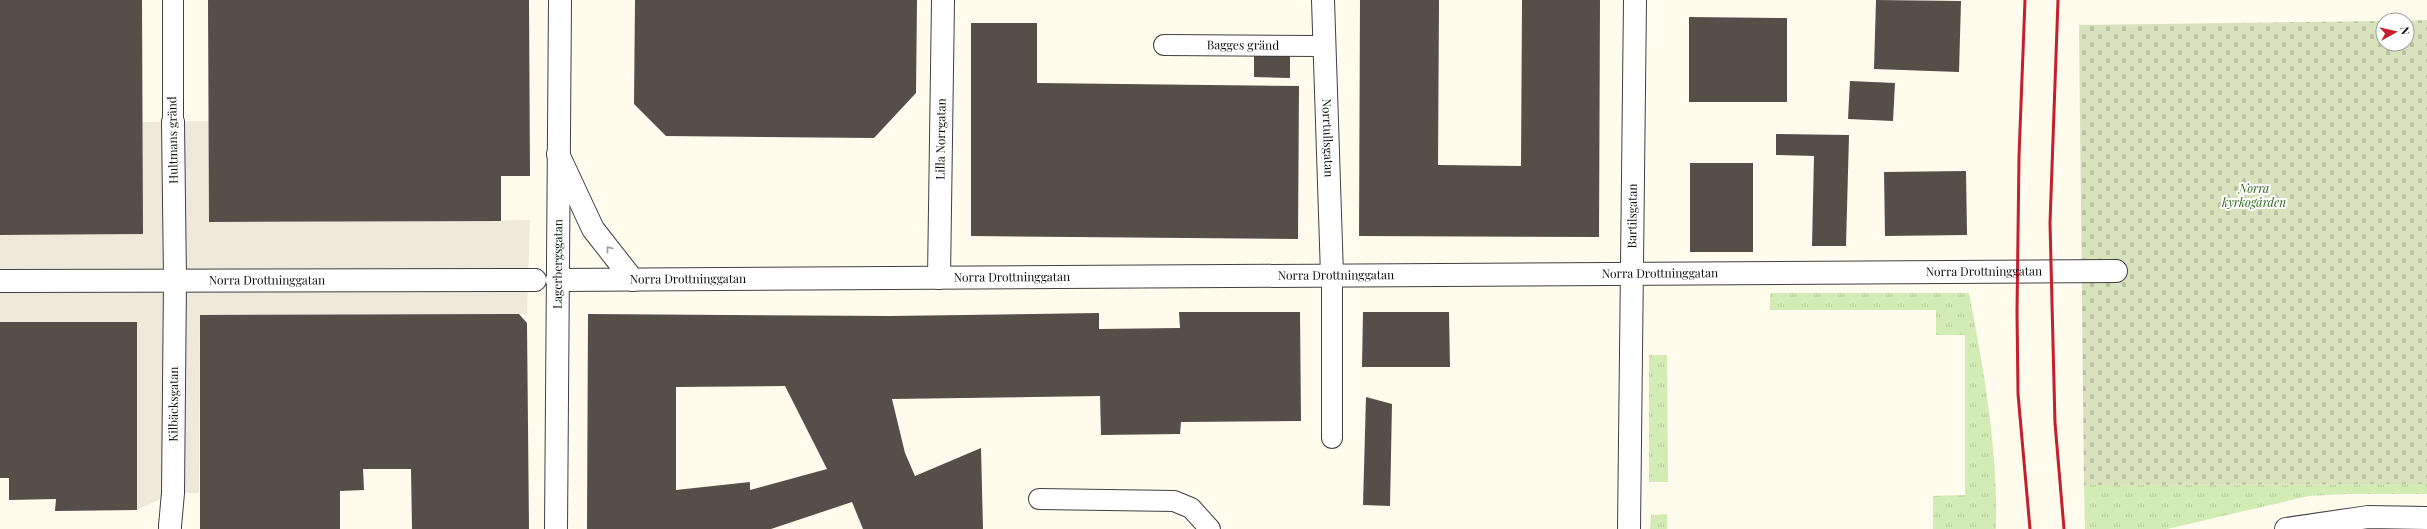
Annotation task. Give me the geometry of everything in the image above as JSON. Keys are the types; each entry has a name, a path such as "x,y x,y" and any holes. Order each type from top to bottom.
{"street":[{"name":"Lagerbergsgatan","path":"556,529 560,0"},
{"name":"Lilla Norrgatan","path":"939,278 943,0"},
{"name":"Norrtullsgatan","path":"1323,0 1323,46 1332,275"},
{"name":"Bartilsgatan","path":"1629,529 1635,0"},
{"name":"Hultmans gränd","path":"173,122 175,280"},
{"path":"558,154 593,230 632,280"},
{"name":"Norra Drottninggatan","path":"557,280 2116,271"},
{"name":"Kilbäcksgatan","path":"170,528 173,493 175,280"},
{"name":"Norra Drottninggatan","path":"0,281 535,280"},
{"path":"2286,529 2368,517 2427,518"}],"lane":[{"name":"Hultmans gränd","path":"173,0 173,122"},
{"name":"Bagges gränd","path":"1164,45 1323,46"},
{"path":"1332,275 1332,438"},
{"path":"1039,499 1174,501 1191,508 1210,529"}],"green space":[{"name":"Norra kyrkogården","path":"2427,20 2427,484 2084,485 2079,25 2375,21 2375,52 2415,52 2415,21"},
{"path":"1770,293 1969,293 1989,410 1995,469 1996,529 1933,529 1933,496 1965,495 1965,335 1936,335 1936,310 1770,310"},
{"path":"1649,355 1667,355 1668,482 1649,482"},
{"path":"2427,484 2427,494 2345,494 2309,496 2167,529 2085,529 2084,485"},
{"path":"1667,514 1667,529 1650,529 1651,515"}],"shaded area":[{"path":"209,121 210,222 530,220 527,314 200,315 199,493 173,493 137,510 137,322 0,322 0,235 143,234 143,122"}],"building":[{"path":"0,0 142,0 143,234 0,235"},
{"path":"208,0 529,0 530,176 501,176 501,221 209,222"},
{"path":"635,0 917,0 916,93 874,138 666,136 634,104"},
{"path":"1360,0 1439,0 1438,165 1521,166 1522,0 1600,0 1599,237 1359,236"},
{"path":"1876,0 1961,1 1959,72 1874,69"},
{"path":"1689,17 1787,18 1787,102 1689,102"},
{"path":"971,23 1037,23 1037,83 1299,86 1298,239 971,236"},
{"path":"1254,54 1290,55 1290,78 1254,77"},
{"path":"1850,81 1895,83 1893,121 1848,119"},
{"path":"1776,134 1849,135 1846,246 1812,246 1814,156 1776,155"},
{"path":"1690,163 1753,163 1753,252 1690,252"},
{"path":"1966,171 1967,235 1885,236 1884,172"},
{"path":"1179,312 1300,312 1301,421 1181,422 1180,434 1101,435 1100,396 892,399 905,453 915,476 981,448 983,529 863,529 852,502 771,529 587,529 588,314 890,316 1099,313 1099,329 1180,328","holes":["785,386 827,469 750,490 750,482 676,490 676,387"]},
{"path":"1363,312 1449,312 1450,367 1362,367"},
{"path":"519,314 527,323 529,529 412,529 411,469 363,469 364,490 340,491 340,529 200,529 200,315"},
{"path":"0,322 137,322 137,510 55,511 56,499 9,500 9,478 0,478"},
{"path":"1366,397 1392,404 1390,506 1363,505"}],"railway":[{"path":"2025,0 2019,156 2017,312 2018,394 2030,529"},
{"path":"2058,0 2050,223 2055,423 2064,529"}]}
